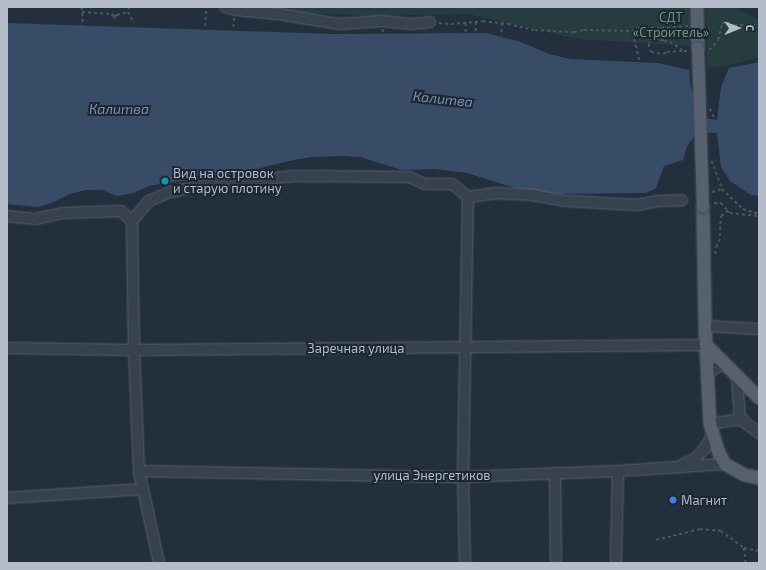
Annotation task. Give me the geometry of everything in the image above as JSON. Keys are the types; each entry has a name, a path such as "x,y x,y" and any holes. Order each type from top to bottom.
{"main road":[{"path":"697,7 705,205 705,326 712,429 719,453 725,464 745,475 759,478"},
{"path":"706,345 723,364 759,398"}],"street":[{"path":"225,7 236,10 278,14 340,24 382,21 412,24 430,22"},
{"path":"159,563 139,471 134,350 132,221 149,201 170,192 202,186 294,176 409,177 425,184 452,184 468,197 495,193 532,195 566,201 636,205 659,201 682,200"},
{"path":"464,563 463,477 468,197"},
{"path":"7,216 34,219 63,213 121,211 132,221"},
{"path":"705,326 759,329"},
{"name":"Заречная улица","path":"7,348 134,350 706,345"},
{"path":"707,373 723,364"},
{"path":"737,378 740,419 759,433"},
{"path":"678,467 695,459 705,448 712,429 740,419"},
{"name":"улица Энергетиков","path":"139,471 463,477 618,471 725,464"},
{"path":"616,563 618,471"},
{"path":"555,473 556,563"},
{"path":"7,498 143,488"}],"path":[{"path":"82,7 83,26"},
{"path":"128,12 130,7"},
{"path":"205,26 206,7"},
{"path":"82,12 112,14 115,19 114,16 128,12"},
{"path":"128,12 134,22"},
{"path":"232,28 234,16"},
{"path":"430,22 451,24 476,22 502,23 535,30 574,32 584,30 632,31 670,42 684,51"},
{"path":"476,22 476,32"},
{"path":"651,37 649,44 651,52 663,54 667,52 698,51 711,49 718,40 722,23 727,22 734,25 759,25"},
{"path":"466,23 466,32"},
{"path":"502,23 502,36"},
{"path":"632,31 639,27 661,28 692,26"},
{"path":"383,31 383,36"},
{"path":"632,31 639,60"},
{"path":"712,160 722,189 743,209 759,215"},
{"path":"705,194 722,189"},
{"path":"705,205 721,202 728,211 759,215"},
{"path":"714,256 719,242 722,216 728,211"},
{"path":"656,540 700,529 721,532 744,548 759,551"},
{"path":"744,548 746,563"}],"green space":[{"name":"СДТ «Строитель»","path":"201,7 690,7 690,46 577,39 469,14 373,16"},
{"path":"706,7 737,7 738,10 759,19 759,58 725,66 707,68"}],"water":[{"name":"Калитва","path":"7,23 333,34 486,33 518,41 549,54 570,59 657,63 689,70 690,85 703,118 717,120 721,87 729,68 759,62 759,196 751,195 730,181 721,167 717,133 698,132 687,146 683,160 664,166 656,188 646,193 549,194 515,188 467,173 434,169 402,170 360,157 344,156 311,157 230,175 149,186 133,193 117,196 102,190 86,190 70,194 54,202 38,207 7,204"}],"place":[{"name":"Вид на островок и старую плотину","path":"165,181"},
{"name":"Магнит","path":"673,500"}]}
